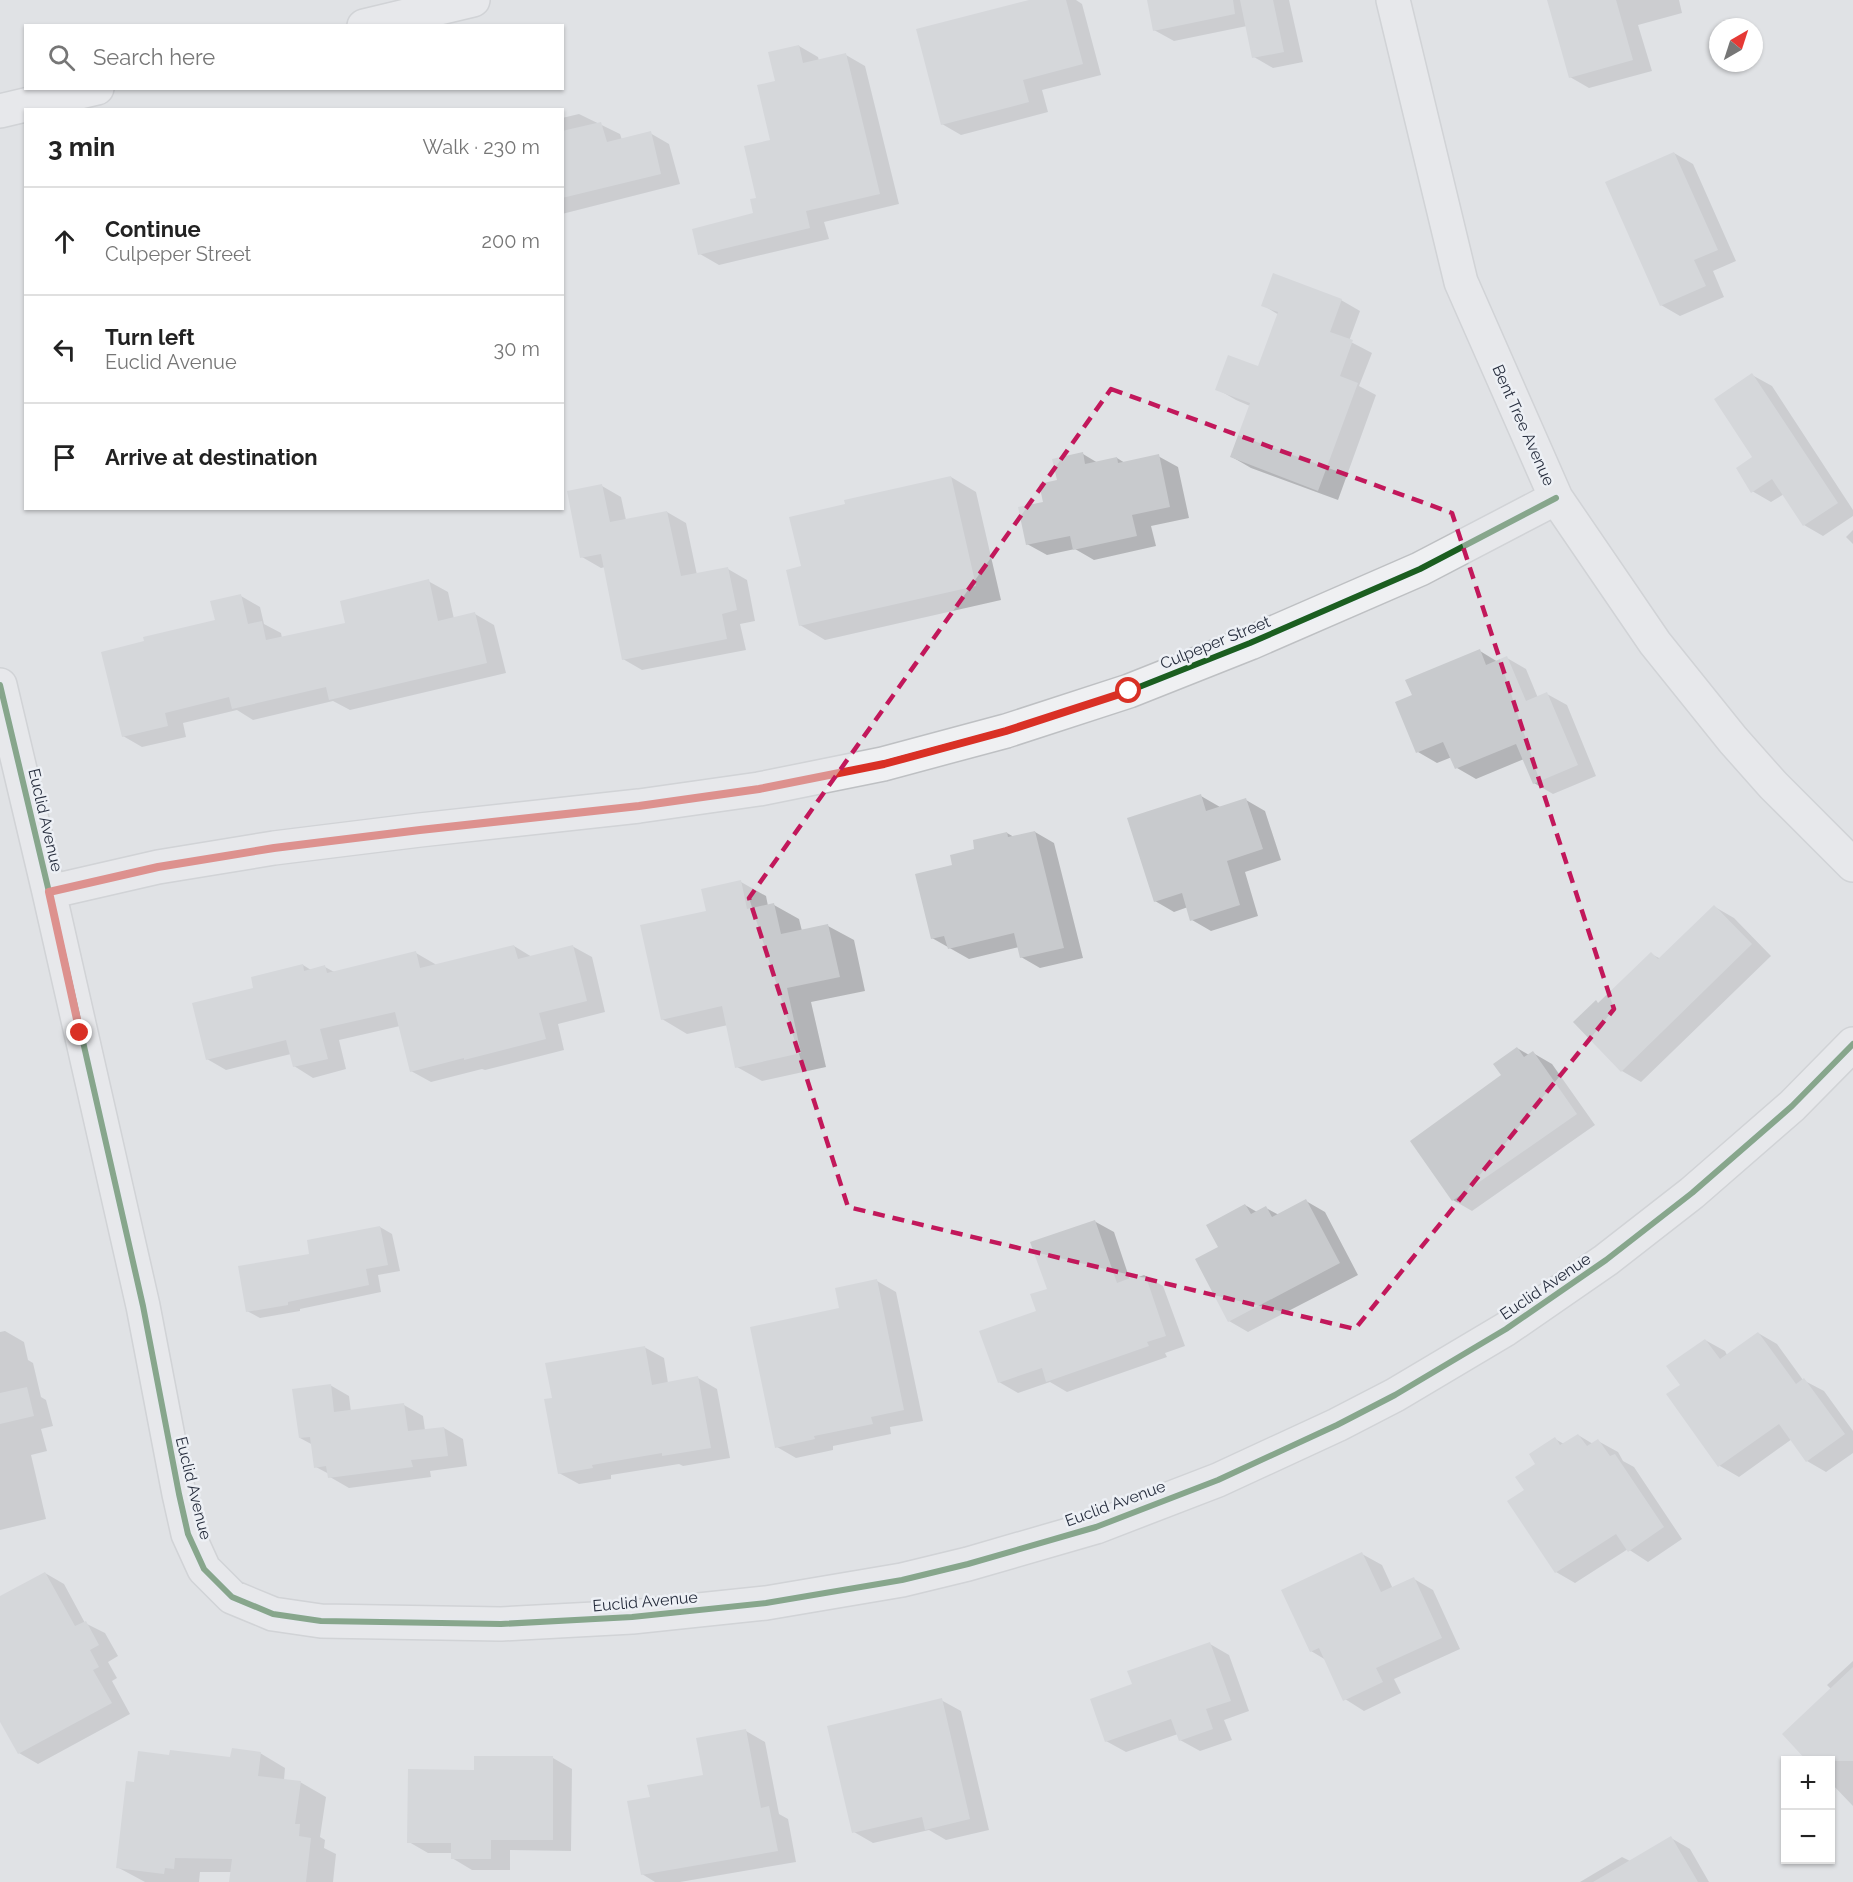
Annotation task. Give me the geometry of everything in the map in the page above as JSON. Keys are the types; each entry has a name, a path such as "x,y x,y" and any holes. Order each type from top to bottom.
{"street":[{"path":"372,24 473,0"},
{"name":"Bent Tree Avenue","path":"1393,0 1461,282 1556,498 1655,643 1726,731 1773,785 1853,865"},
{"path":"0,111 89,90"},
{"name":"Culpeper Street","path":"49,892 158,867 274,848 672,801 759,789 884,764 1006,731 1129,691 1250,643 1420,569 1556,498"},
{"name":"Euclid Avenue","path":"0,685 143,1306 178,1494 188,1534 204,1569 232,1597 273,1614 321,1621 501,1624 632,1617 766,1603 902,1580 968,1564 1096,1527 1278,1454 1395,1395 1506,1329 1606,1260 1692,1193 1792,1106 1853,1044"}],"highlighted area":[{"path":"1111,389 1452,513 1614,1009 1355,1329 848,1207 749,898"}],"building":[{"path":"1029,0 1066,0 1083,64 1023,80 1029,102 941,125 916,29"},
{"path":"1147,0 1233,0 1235,14 1153,31"},
{"path":"1240,0 1273,0 1284,52 1252,58"},
{"path":"1547,0 1616,0 1633,60 1569,78"},
{"path":"799,45 803,63 846,53 880,194 806,211 810,228 698,255 692,229 753,213 750,199 756,198 744,146 770,140 757,85 775,81 768,52"},
{"path":"601,122 607,142 651,131 661,174 564,198 564,131"},
{"path":"1674,152 1718,250 1694,260 1706,286 1660,306 1605,182"},
{"path":"1273,273 1342,299 1330,332 1353,340 1340,376 1358,383 1318,491 1230,457 1250,403 1215,390 1228,355 1258,366 1278,312 1261,306"},
{"path":"1752,373 1838,503 1803,526 1772,479 1751,493 1736,468 1752,457 1714,399"},
{"path":"1083,452 1085,464 1117,457 1118,463 1159,454 1170,507 1132,515 1137,536 1073,550 1070,536 1026,545 1018,507 1043,502 1039,484 1057,480 1052,459"},
{"path":"951,476 976,586 799,626 786,570 801,566 789,517 845,504 844,500"},
{"path":"602,484 610,522 667,511 681,576 728,567 737,610 722,614 727,639 622,660 601,554 580,558 567,491"},
{"path":"429,579 438,621 475,612 487,663 329,700 326,687 232,709 229,697 165,713 168,726 122,737 101,652 144,641 143,637 215,620 210,601 241,594 248,624 262,621 266,640 345,623 340,601"},
{"path":"1480,649 1486,665 1507,656 1526,701 1547,692 1578,765 1533,784 1516,744 1455,769 1443,742 1416,753 1395,702 1412,695 1405,680"},
{"path":"1201,794 1206,811 1246,798 1263,849 1227,861 1240,905 1190,921 1182,893 1154,902 1127,818"},
{"path":"1035,831 1064,948 1020,958 1014,933 948,949 944,936 931,939 915,874 952,865 950,855 974,849 973,840 1007,832 1008,837"},
{"path":"741,880 747,909 774,903 781,934 828,924 840,977 787,988 801,1053 735,1068 722,1006 661,1020 640,925 706,911 701,889"},
{"path":"1714,905 1752,944 1621,1072 1573,1022 1596,1000 1598,1003 1651,952 1658,959"},
{"path":"514,945 518,959 573,945 587,1001 539,1013 546,1039 410,1072 395,1012 320,1029 328,1059 293,1067 286,1040 206,1060 192,1003 253,988 251,977 303,964 304,971 325,965 327,973 416,951 420,968"},
{"path":"1517,1047 1524,1057 1533,1051 1577,1114 1452,1201 1410,1141 1501,1075 1493,1064"},
{"path":"1306,1199 1340,1263 1228,1322 1195,1259 1218,1247 1206,1225 1245,1204 1251,1214 1266,1206 1272,1217"},
{"path":"1095,1220 1117,1283 1133,1277 1146,1277 1166,1336 1147,1342 1149,1346 1046,1382 1042,1368 998,1383 979,1331 1036,1311 1030,1294 1047,1289 1030,1242"},
{"path":"380,1226 388,1265 366,1269 369,1285 288,1302 288,1305 246,1312 238,1266 309,1254 307,1240"},
{"path":"877,1279 904,1410 871,1417 873,1424 814,1436 815,1439 775,1448 750,1327 839,1308 835,1288"},
{"path":"1758,1332 1796,1384 1804,1378 1845,1434 1806,1462 1779,1424 1718,1467 1666,1394 1680,1385 1666,1366 1705,1339 1720,1359"},
{"path":"645,1346 652,1385 698,1376 711,1448 662,1456 662,1453 592,1465 593,1468 558,1474 544,1399 552,1398 545,1363"},
{"path":"331,1384 334,1412 404,1403 408,1431 444,1427 448,1456 411,1460 413,1467 328,1478 326,1466 314,1468 310,1437 299,1438 292,1389"},
{"path":"27,1387 34,1416 0,1424 0,1393"},
{"path":"1578,1434 1587,1446 1598,1439 1610,1456 1615,1454 1664,1527 1628,1552 1616,1534 1555,1573 1507,1501 1524,1490 1515,1477 1535,1464 1529,1454 1555,1437 1560,1445"},
{"path":"1362,1552 1381,1592 1414,1577 1442,1638 1376,1668 1383,1682 1343,1701 1319,1648 1310,1652 1281,1590"},
{"path":"45,1572 75,1626 86,1621 99,1645 90,1650 99,1667 93,1670 112,1703 18,1754 0,1722 0,1596"},
{"path":"1210,1642 1231,1701 1206,1709 1213,1729 1179,1741 1171,1719 1105,1742 1090,1699 1132,1684 1127,1671"},
{"path":"1853,1667 1853,1761 1835,1761 1835,1756 1802,1756 1782,1734"},
{"path":"942,1698 970,1819 925,1830 922,1817 852,1833 827,1726"},
{"path":"746,1729 761,1808 769,1806 778,1851 641,1875 627,1801 650,1797 647,1785 703,1775 696,1738"},
{"path":"232,1748 261,1752 258,1776 301,1781 295,1824 300,1824 299,1836 311,1838 306,1882 229,1882 232,1859 175,1858 174,1869 165,1868 164,1874 116,1868 126,1781 134,1782 138,1751 169,1755 170,1750 230,1757"},
{"path":"474,1756 553,1756 553,1840 491,1840 491,1859 451,1859 451,1843 407,1843 408,1769 474,1770"},
{"path":"1671,1836 1698,1882 1593,1882"}],"cycle path":[{"path":"49,892 158,867 274,848 639,806 759,789 883,764 1006,731 1129,691 1250,643 1420,569 1556,498"},
{"path":"0,685 143,1306 188,1534 204,1569 232,1597 273,1614 321,1621 501,1624 632,1617 766,1603 902,1580 968,1564 1096,1527 1218,1480 1337,1425 1395,1395 1506,1329 1606,1260 1692,1193 1792,1106 1853,1044"}],"route":[{"path":"80,1033 49,892 158,867 274,848 639,806 759,789 884,764 1006,731 1129,691"}]}
